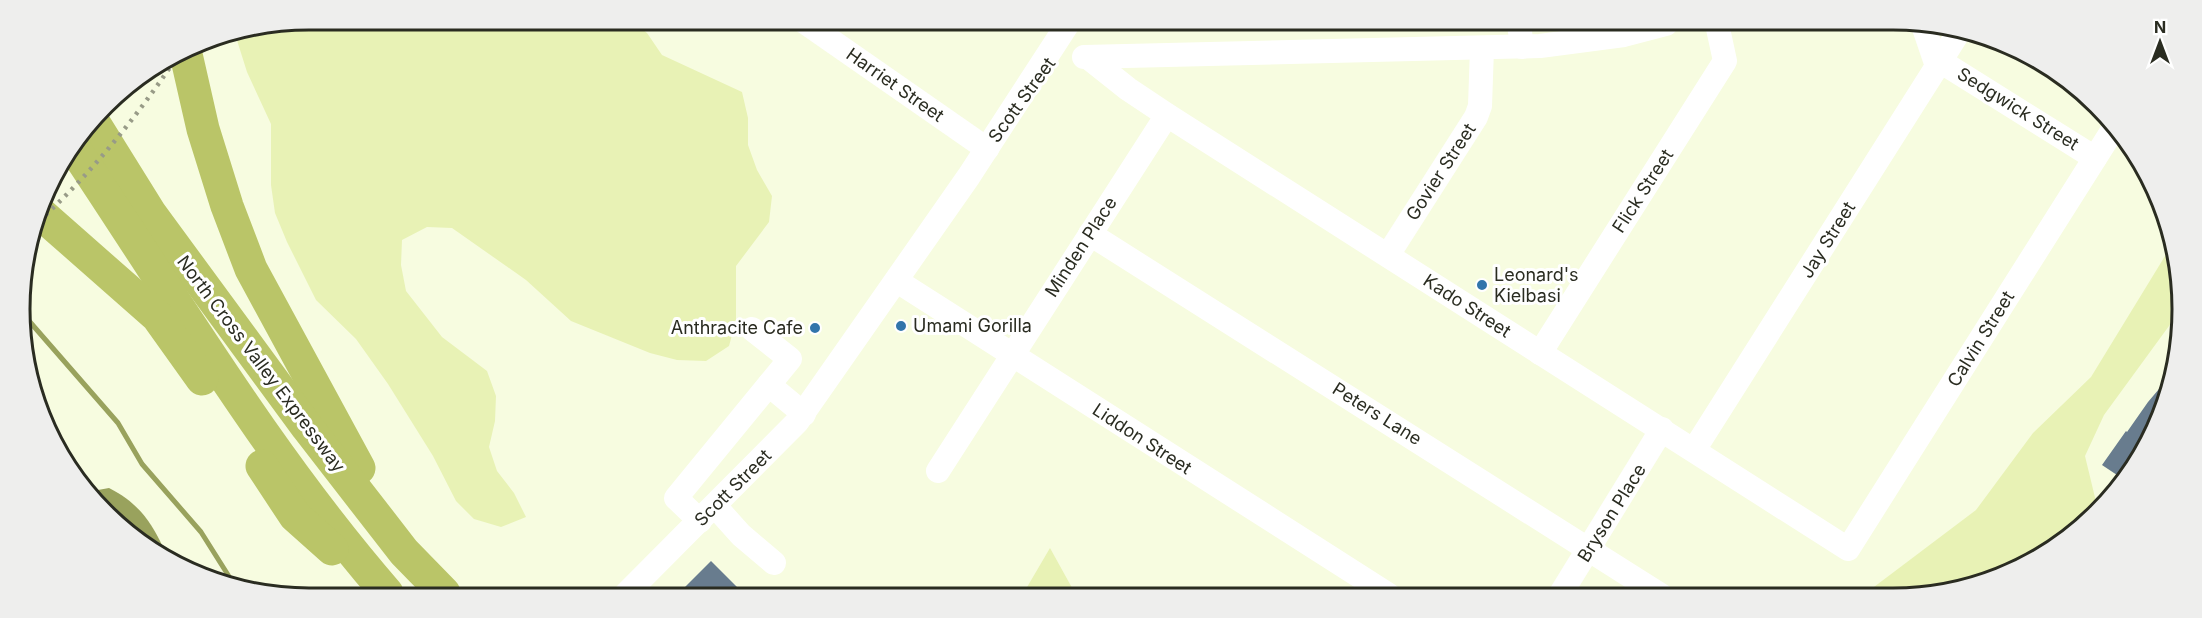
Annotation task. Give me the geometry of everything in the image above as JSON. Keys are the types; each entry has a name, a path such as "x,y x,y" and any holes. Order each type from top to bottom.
{"highway":[{"path":"186,59 203,129 227,206 251,269 404,552"},
{"name":"North Cross Valley Expressway","path":"96,128 139,221 270,443 381,588"},
{"name":"North Cross Valley Expressway","path":"78,153 139,221 307,427 404,552 439,588"},
{"path":"45,218 85,250 157,316 241,434 295,516 379,588"}],"street":[{"name":"Harriet Street","path":"816,30 987,149"},
{"path":"1052,52 1064,30"},
{"name":"Scott Street","path":"632,588 765,457 804,414 1052,52 1089,58 1482,48 1521,35 1566,44 1643,30"},
{"name":"Flick Street","path":"1540,352 1725,61 1718,30"},
{"name":"Sedgwick Street","path":"1926,32 1939,63 2095,158"},
{"name":"Jay Street","path":"1694,450 1955,37"},
{"name":"Govier Street","path":"1388,255 1476,117 1482,87 1482,48"},
{"name":"Kado Street","path":"1089,58 1128,90 1848,549"},
{"name":"Minden Place","path":"938,471 1167,115"},
{"name":"Calvin Street","path":"1848,549 2110,134"},
{"name":"Peters Lane","path":"1090,234 1650,588"},
{"name":"Liddon Street","path":"897,281 1378,588"},
{"path":"752,329 790,359 676,498 707,514 741,536 774,563"},
{"path":"769,385 804,414"},
{"name":"Bryson Place","path":"1564,588 1662,429"}],"shaded area":[{"path":"309,30 643,30 662,55 742,92 748,118 748,145 757,170 772,196 769,222 736,266 736,320 729,346 706,361 677,360 650,353 571,321 526,280 452,228 427,227 402,240 401,265 406,291 442,337 487,371 496,396 495,421 489,447 497,471 514,493 526,517 501,527 474,519 456,501 433,456 388,384 356,339 316,300 275,213 271,185 271,124 247,72 237,40 273,32"},
{"path":"2167,253 2170,273 2171,323 2104,415 2085,456 2096,500 2077,519 2048,541 2000,567 1929,586 1873,588 1976,510 2033,433 2091,377"},
{"path":"109,488 127,499 148,520 163,547 125,519 97,490"},
{"path":"1050,548 1072,588 1027,588"}],"building":[{"path":"2160,388 2151,416 2135,448 2117,475 2102,465"},
{"path":"711,561 738,588 684,588"}],"waterway":[{"path":"31,323 118,423 142,464 201,532 228,576"}],"railway":[{"path":"47,214 114,142 171,66"}],"place":[{"name":"Leonard's Kielbasi","path":"1482,285"},
{"name":"Umami Gorilla","path":"901,326"},
{"name":"Anthracite Cafe","path":"815,328"}]}
